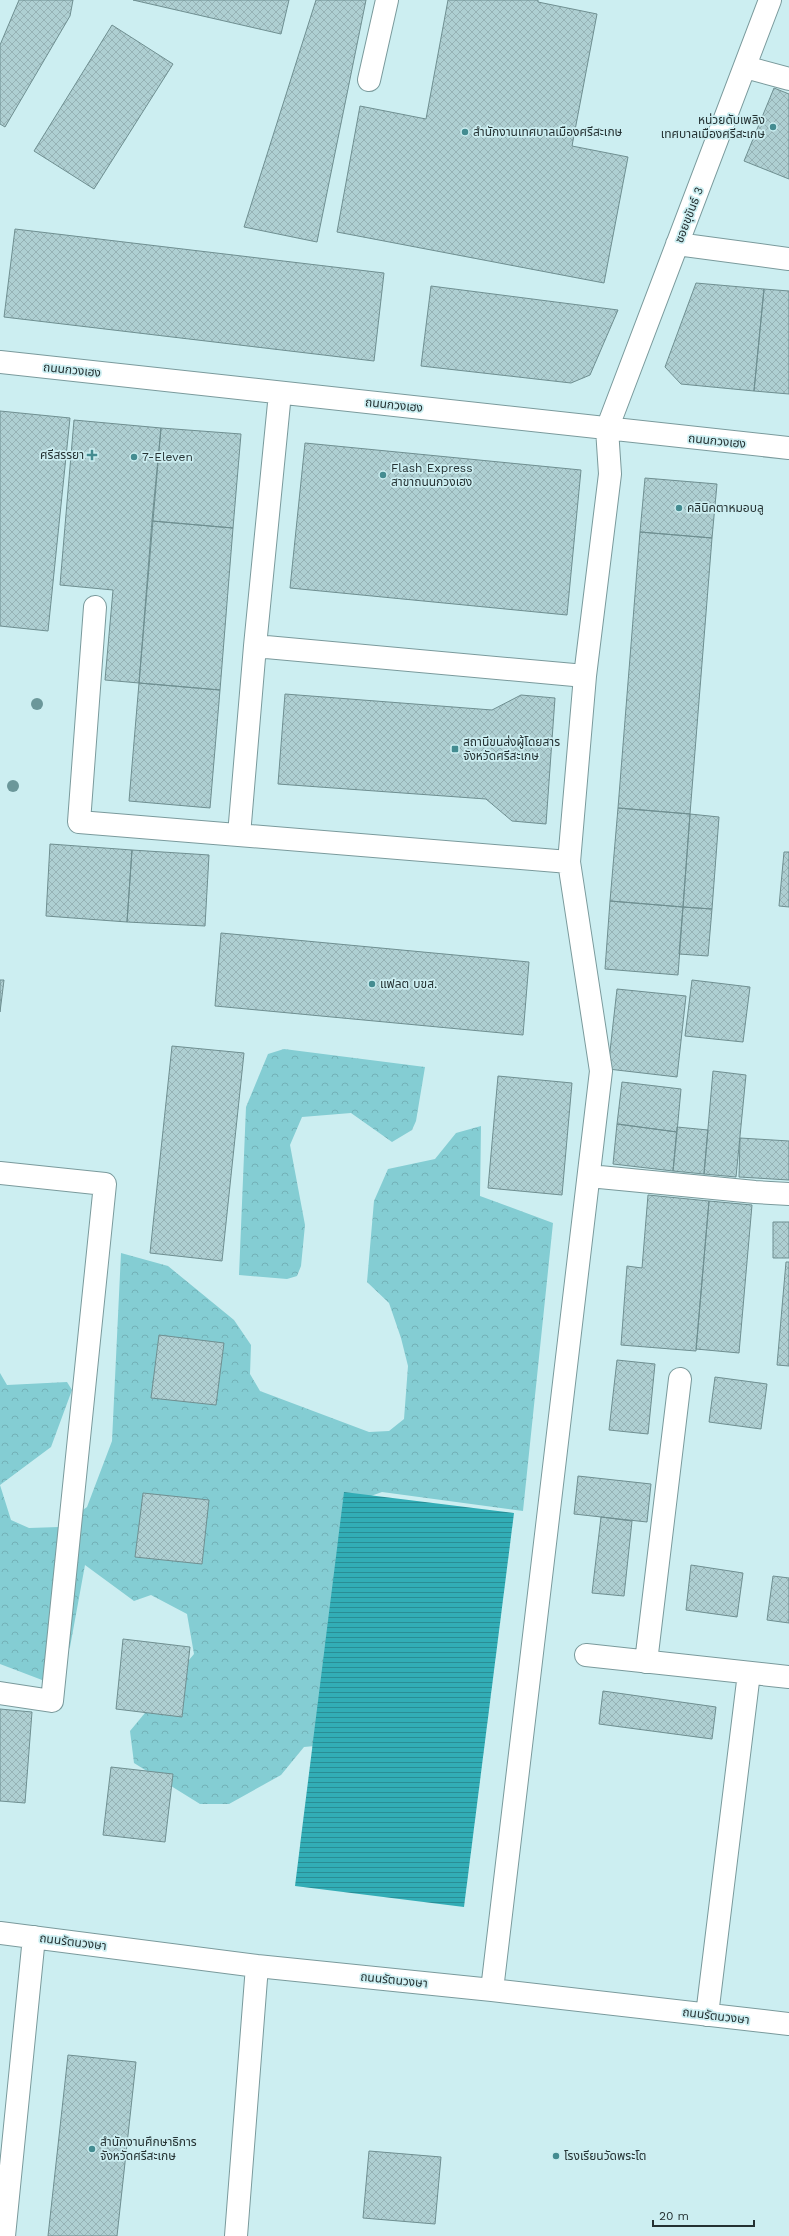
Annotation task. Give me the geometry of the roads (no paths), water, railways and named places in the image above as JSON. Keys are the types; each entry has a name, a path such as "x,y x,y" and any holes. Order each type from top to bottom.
{"street":[{"path":"369,80 387,0"},
{"name":"ซอยขุขันธ์ 3","path":"607,429 770,0"},
{"path":"745,67 789,79"},
{"path":"677,244 789,259"},
{"name":"ถนนกวงเฮง","path":"0,362 789,448"},
{"path":"239,835 255,646 280,393"},
{"path":"492,1990 601,1071 569,862 585,676 610,474 607,429"},
{"path":"95,607 79,822 569,862"},
{"path":"255,646 585,676"},
{"path":"0,1173 105,1184 52,1701 0,1693"},
{"path":"589,1176 789,1194"},
{"path":"646,1662 680,1379"},
{"path":"586,1656 789,1677"},
{"path":"706,2014 749,1673"},
{"name":"ถนนรัตนวงษา","path":"0,1933 257,1966 492,1990 789,2024"},
{"path":"4,2236 34,1937"},
{"path":"236,2236 257,1966"}],"place":[{"name":"หน่วยดับเพลิง เทศบาลเมืองศรีสะเกษ","path":"773,127"},
{"name":"สำนักงานเทศบาลเมืองศรีสะเกษ","path":"465,132"},
{"name":"ศรีสรรยา","path":"92,455"},
{"name":"7-Eleven","path":"134,457"},
{"name":"Flash Express สาขาถนนกวงเฮง","path":"383,475"},
{"name":"คลินิคตาหมอบลู","path":"679,508"},
{"name":"สถานีขนส่งผู้โดยสาร จังหวัดศรีสะเกษ","path":"455,749"},
{"name":"แฟลต บขส.","path":"372,984"},
{"name":"สำนักงานศึกษาธิการ จังหวัดศรีสะเกษ","path":"92,2149"},
{"name":"โรงเรียนวัดพระโต","path":"556,2156"}]}
